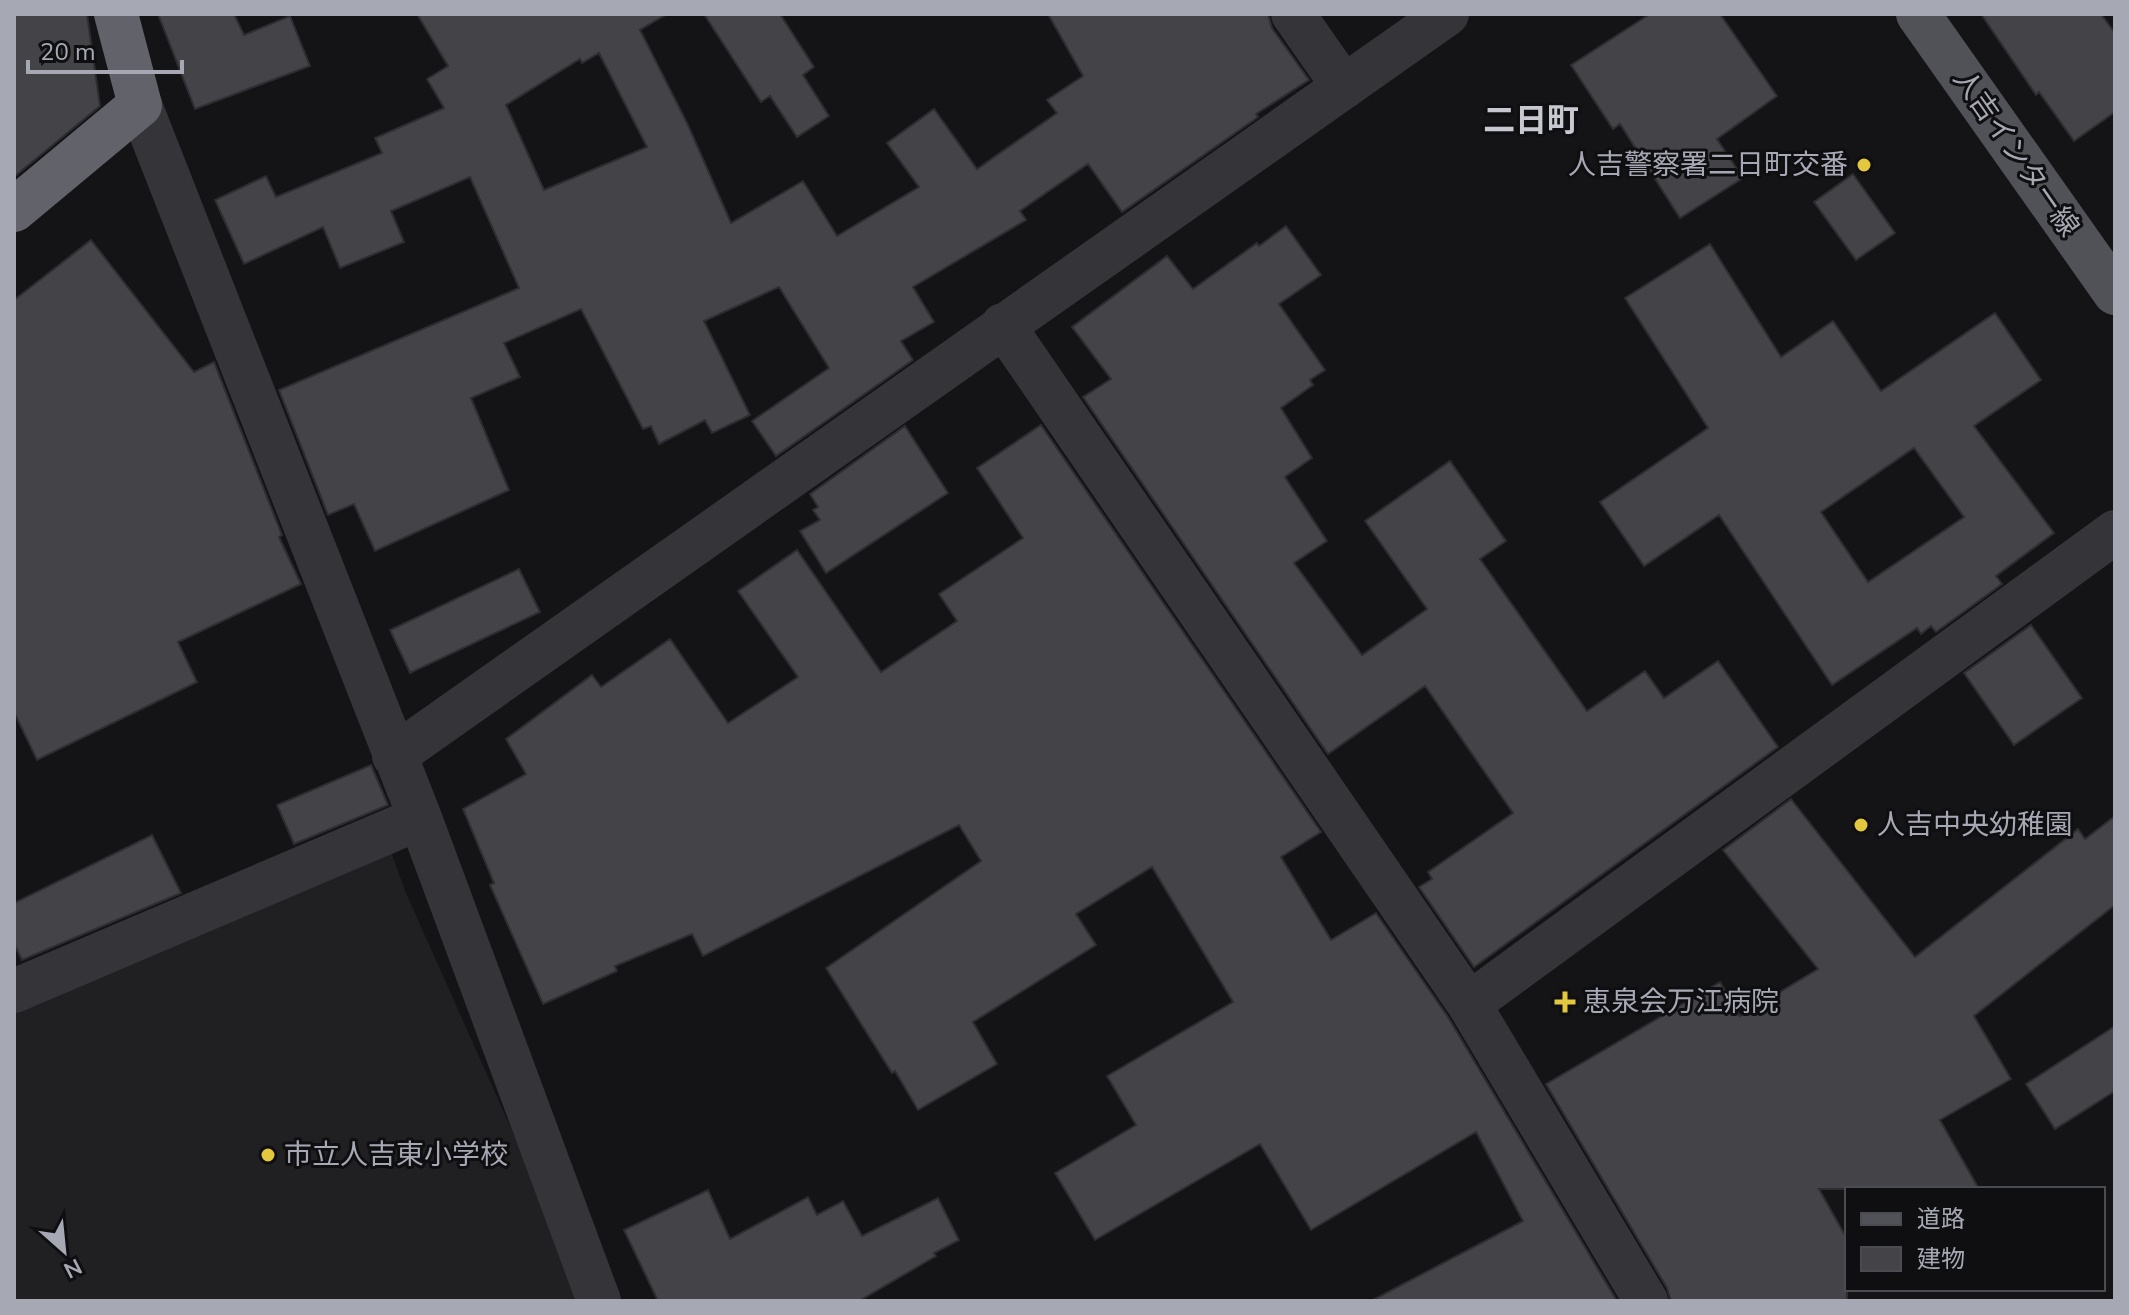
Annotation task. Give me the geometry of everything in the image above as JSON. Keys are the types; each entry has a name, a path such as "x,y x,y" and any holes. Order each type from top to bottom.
{"highway":[{"path":"14,210 140,105 116,14"}],"main road":[{"name":"人吉インター線","path":"1918,14 2115,293"}],"street":[{"path":"1293,14 1344,87"},
{"path":"394,756 1447,14"},
{"path":"140,105 420,818 599,1301"},
{"path":"1003,325 1469,1004 1646,1301"},
{"path":"1469,1004 2115,532"},
{"path":"14,991 420,818"}],"shaded area":[{"name":"市立人吉東小学校","path":"388,844 406,893 588,1301 14,1301 14,1009"}],"building":[{"path":"14,14 87,14 100,106 14,177"},
{"path":"158,14 234,14 244,35 290,16 310,66 195,109"},
{"path":"417,14 667,14 640,30 688,125 731,223 803,181 837,236 919,187 887,143 934,109 977,169 1057,113 1047,100 1083,76 1048,14 1268,14 1272,28 1309,80 1256,114 1258,117 1122,212 1088,164 1020,211 1026,220 913,287 934,322 901,341 913,360 776,456 752,421 829,368 779,287 704,321 750,415 712,433 705,420 659,444 651,426 643,429 581,309 504,343 520,377 471,398 509,490 375,551 354,504 328,515 279,390 519,288 470,177 391,211 404,242 340,268 323,227 244,264 215,200 266,176 276,197 382,153 375,138 444,108 427,79 448,66","holes":["599,53 647,147 544,190 506,105 580,59 582,63"]},
{"path":"704,14 780,14 814,67 803,75 829,116 797,137 770,96 761,102"},
{"path":"1650,14 1720,14 1777,96 1717,139 1743,178 1680,218 1620,124 1613,129 1571,65"},
{"path":"1981,14 2101,14 2115,33 2115,112 2074,141 2039,92 2036,95"},
{"path":"1853,174 1895,233 1856,260 1814,202"},
{"path":"1286,226 1321,275 1279,304 1325,370 1310,380 1313,385 1281,408 1312,458 1285,477 1327,541 1294,563 1362,655 1427,609 1365,521 1450,461 1506,541 1480,559 1587,711 1645,671 1664,698 1718,661 1778,747 1474,967 1419,887 1432,879 1428,872 1513,813 1425,686 1328,754 1083,397 1111,379 1072,327 1167,256 1193,289"},
{"path":"91,240 194,372 214,362 282,535 279,537 301,584 178,642 197,682 37,760 14,712 14,300"},
{"path":"1710,244 1781,357 1833,321 1881,391 1995,313 2041,380 1974,426 2054,533 1996,576 2002,584 1936,632 1931,626 1921,634 1917,628 1832,685 1719,515 1644,566 1600,502 1708,428 1625,298","holes":["1914,448 1964,517 1868,582 1821,512"]},
{"path":"1041,425 1321,832 1281,857 1331,940 1376,913 1448,1017 1617,1301 1371,1301 1523,1221 1476,1132 1311,1230 1260,1144 1095,1240 1055,1173 1136,1125 1107,1076 1233,1002 1152,867 1076,914 1096,945 973,1022 997,1064 918,1110 826,968 981,861 959,825 703,956 692,934 615,966 617,971 543,1004 490,885 494,883 463,809 526,774 506,739 592,675 601,687 670,639 728,723 798,677 738,591 797,550 881,672 957,621 939,594 1023,538 977,468"},
{"path":"905,426 948,493 826,573 800,531 820,520 813,510 818,507 810,494"},
{"path":"519,569 540,612 410,673 390,630"},
{"path":"2031,625 2082,698 2014,745 1964,673"},
{"path":"371,765 388,805 294,844 277,805"},
{"path":"1791,799 1915,957 2078,829 2085,839 2115,816 2115,905 1974,1016 2011,1079 1940,1120 1978,1187 1819,1189 1845,1235 1847,1301 1671,1301 1667,1288 1546,1084 1720,982 1740,1016 1818,969 1723,850"},
{"path":"152,835 181,893 22,960 14,944 14,903"},
{"path":"2115,1026 2115,1091 2055,1129 2026,1084"},
{"path":"708,1190 730,1239 808,1197 817,1215 843,1201 862,1236 938,1198 959,1240 859,1301 658,1301 624,1230"}],"place":[{"name":"人吉警察署二日町交番","path":"1864,165"},
{"name":"人吉中央幼稚園","path":"1861,825"},
{"name":"恵泉会万江病院","path":"1565,1002"},
{"name":"市立人吉東小学校","path":"268,1155"}],"district":[{"name":"二日町","path":"1531,120"}]}
